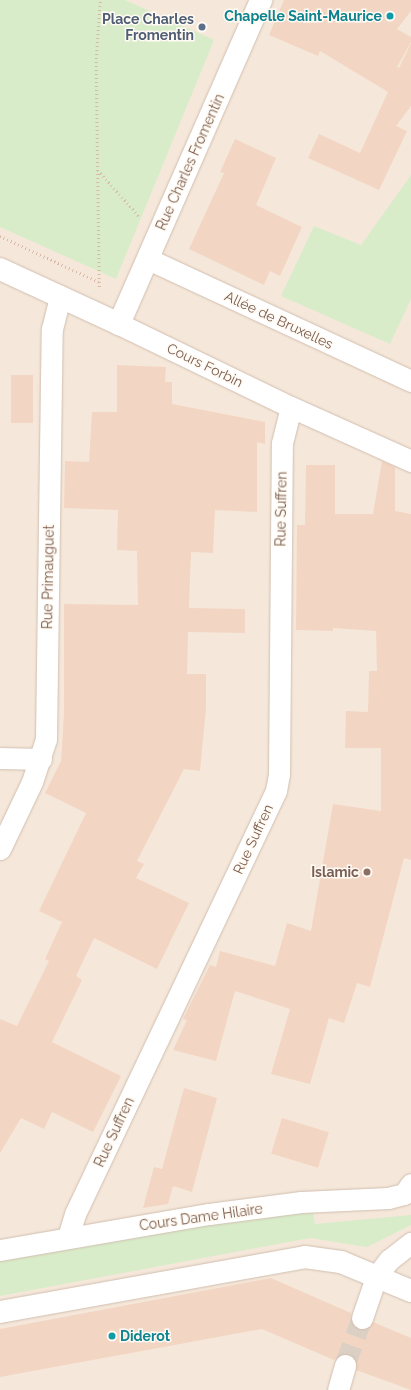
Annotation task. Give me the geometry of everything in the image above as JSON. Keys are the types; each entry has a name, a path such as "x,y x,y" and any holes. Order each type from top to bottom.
{"street":[{"name":"Rue Charles Fromentin","path":"110,320 148,259 261,0"},
{"name":"Allée de Bruxelles","path":"148,259 411,381"},
{"name":"Cours Forbin","path":"0,269 60,296 291,407 411,461"},
{"name":"Rue Primauguet","path":"0,849 32,782 46,739 52,329 60,296"},
{"name":"Rue Suffren","path":"68,1237 75,1214 276,791 279,774 282,443 291,407"},
{"path":"0,758 41,758"},
{"name":"Cours Dame Hilaire","path":"0,1250 68,1237 270,1206 388,1198 407,1189"},
{"path":"362,1318 376,1277 388,1260 411,1244"},
{"path":"0,1312 305,1257 341,1262 411,1291"},
{"path":"343,1388 345,1365"}],"path":[{"path":"100,0 96,59 99,282 110,320"},
{"path":"98,169 142,219 160,231"},
{"path":"0,236 99,282"}],"shaded area":[{"path":"0,0 411,0 411,1390 0,1390"}],"green space":[{"path":"0,0 125,0 214,40 116,279 0,227"},
{"path":"411,175 411,299 390,344 281,296 314,226 361,245"},
{"path":"313,1213 315,1224 411,1215 411,1225 367,1247 310,1238 0,1296 0,1261 241,1216"}],"building":[{"path":"284,0 411,0 411,11 397,29 411,37 411,42 397,67 399,68 411,43 411,106 396,126 407,131 379,190 308,158 319,134 360,153 388,92 320,51 318,56 269,35"},
{"path":"235,139 276,158 256,205 302,227 280,276 270,271 264,285 189,249 224,173 220,172"},
{"path":"117,365 166,367 165,382 172,382 172,404 265,422 265,444 257,442 257,512 215,510 213,553 191,552 189,608 245,609 245,633 188,632 187,674 206,674 206,708 200,771 184,769 137,861 144,864 136,878 189,903 157,969 94,938 76,976 82,980 52,1042 121,1076 93,1132 52,1112 44,1129 21,1118 0,1153 0,1019 17,1026 49,961 45,959 62,922 39,911 86,813 45,793 61,761 64,713 64,604 138,605 137,551 117,550 118,510 64,508 65,461 89,462 92,412 117,412"},
{"path":"11,375 33,375 33,423 11,423"},
{"path":"382,461 395,467 395,511 411,514 411,860 404,858 370,987 357,983 344,1023 329,1018 310,1084 271,1074 290,1009 235,991 216,1061 173,1050 187,1020 183,1019 210,965 216,967 220,951 275,966 287,923 311,931 333,804 381,811 381,748 345,748 346,711 368,712 369,671 377,671 376,631 333,628 333,631 296,630 297,525 305,525 306,465 335,465 335,514 373,514"},
{"path":"184,1088 217,1098 192,1192 173,1186 168,1204 143,1208 154,1167 162,1169"},
{"path":"282,1118 329,1132 318,1168 271,1153"},
{"name":"Diderot","path":"271,1278 351,1313 350,1321 358,1329 365,1330 373,1322 411,1338 411,1390 356,1370 356,1362 349,1354 342,1354 334,1360 262,1329 0,1377 0,1329"}],"tunnel":[{"path":"345,1365 362,1318"}],"place":[{"name":"Chapelle Saint-Maurice","path":"390,16"},
{"name":"Place Charles Fromentin","path":"202,27"},
{"name":"Islamic","path":"367,872"},
{"name":"Diderot","path":"112,1336"}]}
